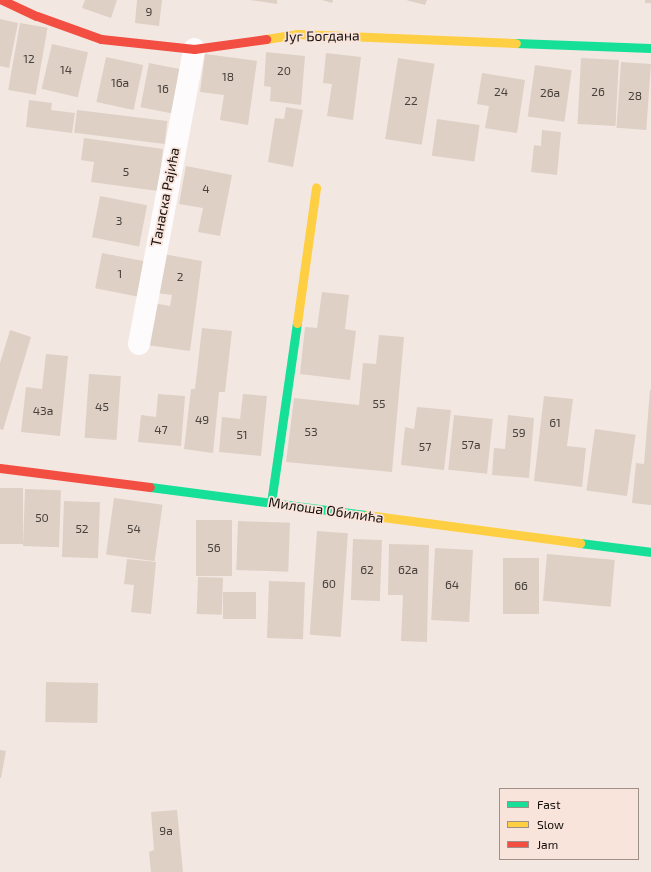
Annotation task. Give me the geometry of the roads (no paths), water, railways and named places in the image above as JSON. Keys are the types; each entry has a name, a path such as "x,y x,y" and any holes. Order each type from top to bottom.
{"street":[{"name":"Југ Богдана","path":"2,0 37,16 101,39 194,49 298,34 651,48"},
{"name":"Танаска Рајића","path":"139,344 194,49"},
{"path":"271,503 316,187"},
{"name":"Милоша Обилића","path":"0,468 651,552"}]}
